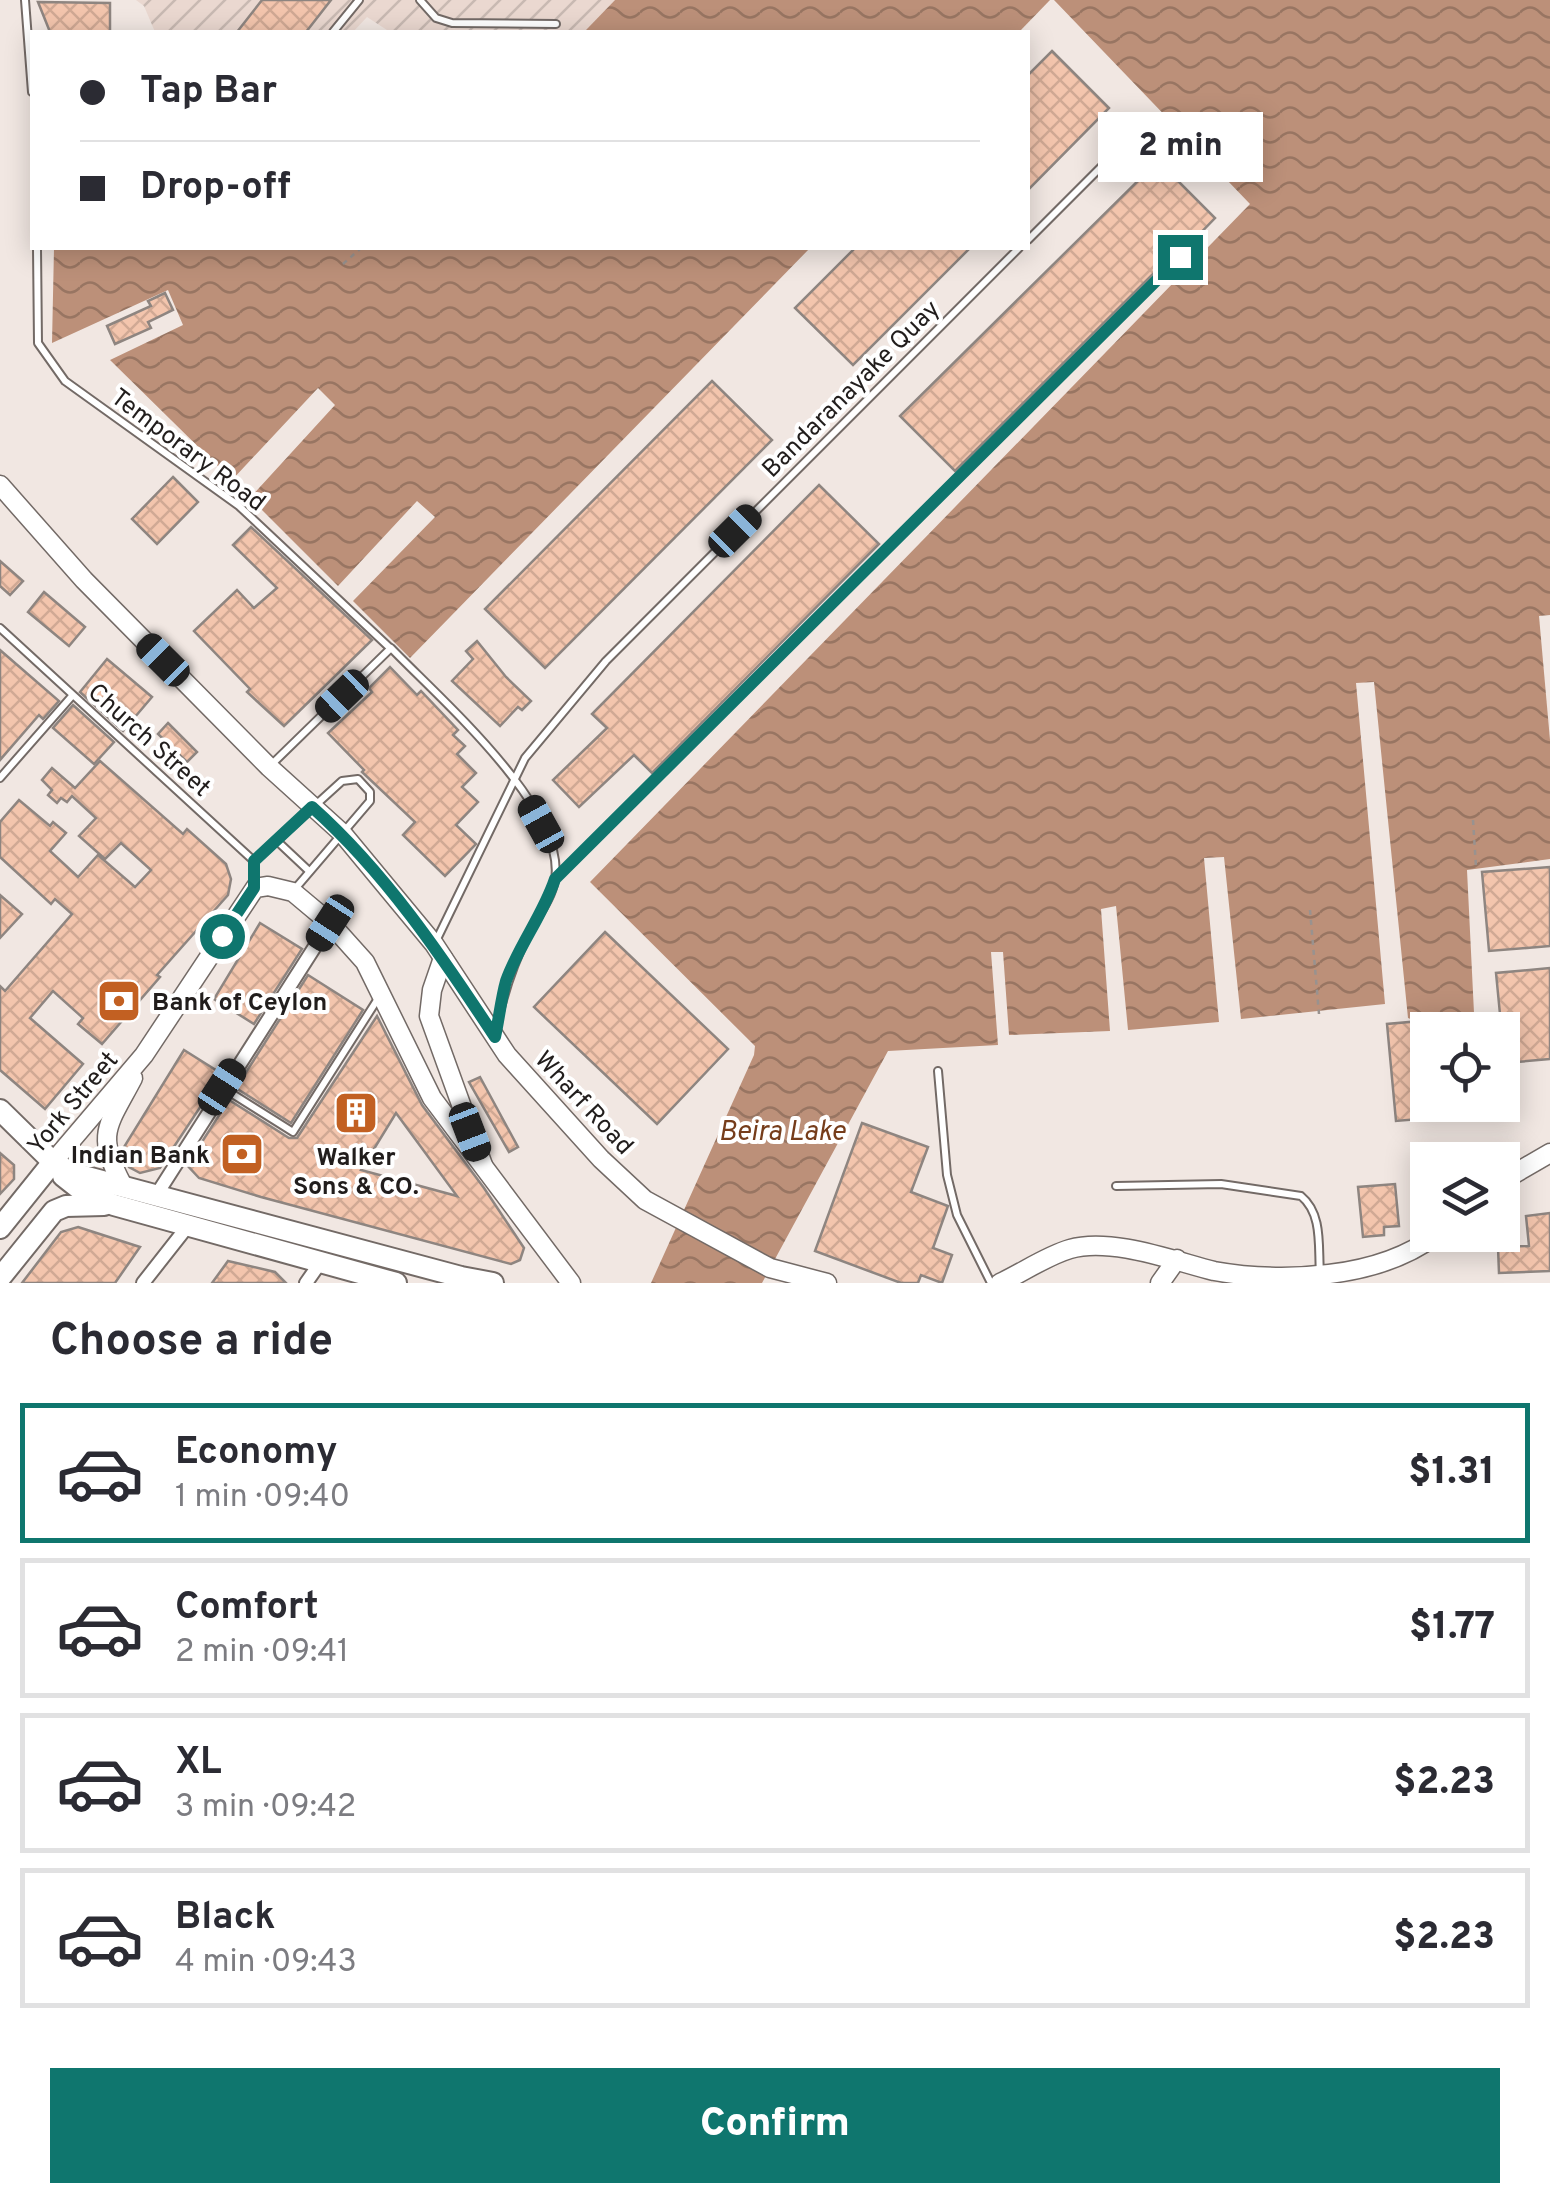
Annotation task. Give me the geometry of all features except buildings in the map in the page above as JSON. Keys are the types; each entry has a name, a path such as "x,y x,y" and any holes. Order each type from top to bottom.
{"main road":[{"name":"Wharf Road","path":"0,485 84,580 269,767 342,833 438,951 495,1037 583,1141 645,1200 770,1268 827,1283"},
{"path":"254,888 268,886 293,892 330,923 365,962 432,1098 571,1283"},
{"name":"York Street","path":"122,1184 106,1152 106,1130 144,1055 254,888"},
{"path":"438,951 429,1016 483,1165"},
{"name":"York Street","path":"0,1228 144,1055"},
{"path":"0,1110 69,1182 114,1205 396,1283"},
{"path":"1520,1170 1550,1153"},
{"path":"53,1162 72,1174 122,1184 461,1278 493,1283"},
{"path":"0,1278 54,1211 66,1206 114,1205"},
{"path":"1000,1283 1070,1249 1125,1249 1177,1259 1217,1278 1272,1280 1320,1278 1379,1265 1410,1249"},
{"path":"1160,1283 1177,1259"}],"street":[{"path":"157,1194 330,923"},
{"path":"143,1283 187,1226"},
{"path":"306,1283 320,1264"}],"lane":[{"path":"25,0 30,66"},
{"path":"335,30 359,0"},
{"path":"420,0 436,18 452,24 556,24"},
{"path":"1030,238 1136,132"},
{"name":"Temporary Road","path":"37,250 38,344 65,381 239,506 390,648 515,776 554,848 555,879"},
{"name":"Bandaranayake Quay","path":"438,951 515,776 606,661 1018,250"},
{"path":"495,1037 506,982 546,905 555,879 1180,257"},
{"name":"Church Street","path":"0,628 254,861"},
{"path":"269,767 390,648"},
{"path":"0,778 72,696"},
{"path":"254,888 254,861 342,780 358,780 370,792 370,801 293,892"},
{"path":"276,840 309,871"},
{"path":"222,1087 293,1132 380,995"},
{"path":"938,1072 947,1175 954,1202 991,1283"},
{"path":"1116,1186 1221,1184 1300,1196 1310,1204 1316,1217 1320,1278"}],"path":[{"path":"343,264 360,250"},
{"path":"1473,820 1476,867"},
{"path":"1310,910 1320,1014"}],"shaded area":[{"path":"136,0 615,0 586,30 387,30 367,17 355,30 154,30 144,6"}],"water":[{"path":"615,0 1050,0 1021,30 586,30"},
{"name":"Beira Lake","path":"1054,0 1550,0 1550,859 1467,870 1474,1012 1410,1012 1408,1018 1374,682 1356,683 1385,1004 1241,1019 1224,857 1204,858 1219,1022 1128,1030 1116,906 1101,909 1110,1031 1009,1035 1003,952 991,952 998,1045 888,1051 762,1283 651,1283 755,1046 590,882 1250,204"},
{"path":"54,250 808,250 410,658 353,601 435,517 417,501 338,586 250,498 335,405 318,388 232,480 110,360 183,325 168,290 52,343"}],"pier":[{"path":"1550,615 1550,740 1539,616"}],"place":[{"name":"Bank of Ceylon","path":"119,1001"},
{"name":"Walker Sons & CO.","path":"356,1113"},
{"name":"Indian Bank","path":"242,1154"}],"route":[{"path":"222,936 254,888 254,861 312,807 342,833 434,944 495,1037 506,982 546,905 555,879 1180,257"}]}
